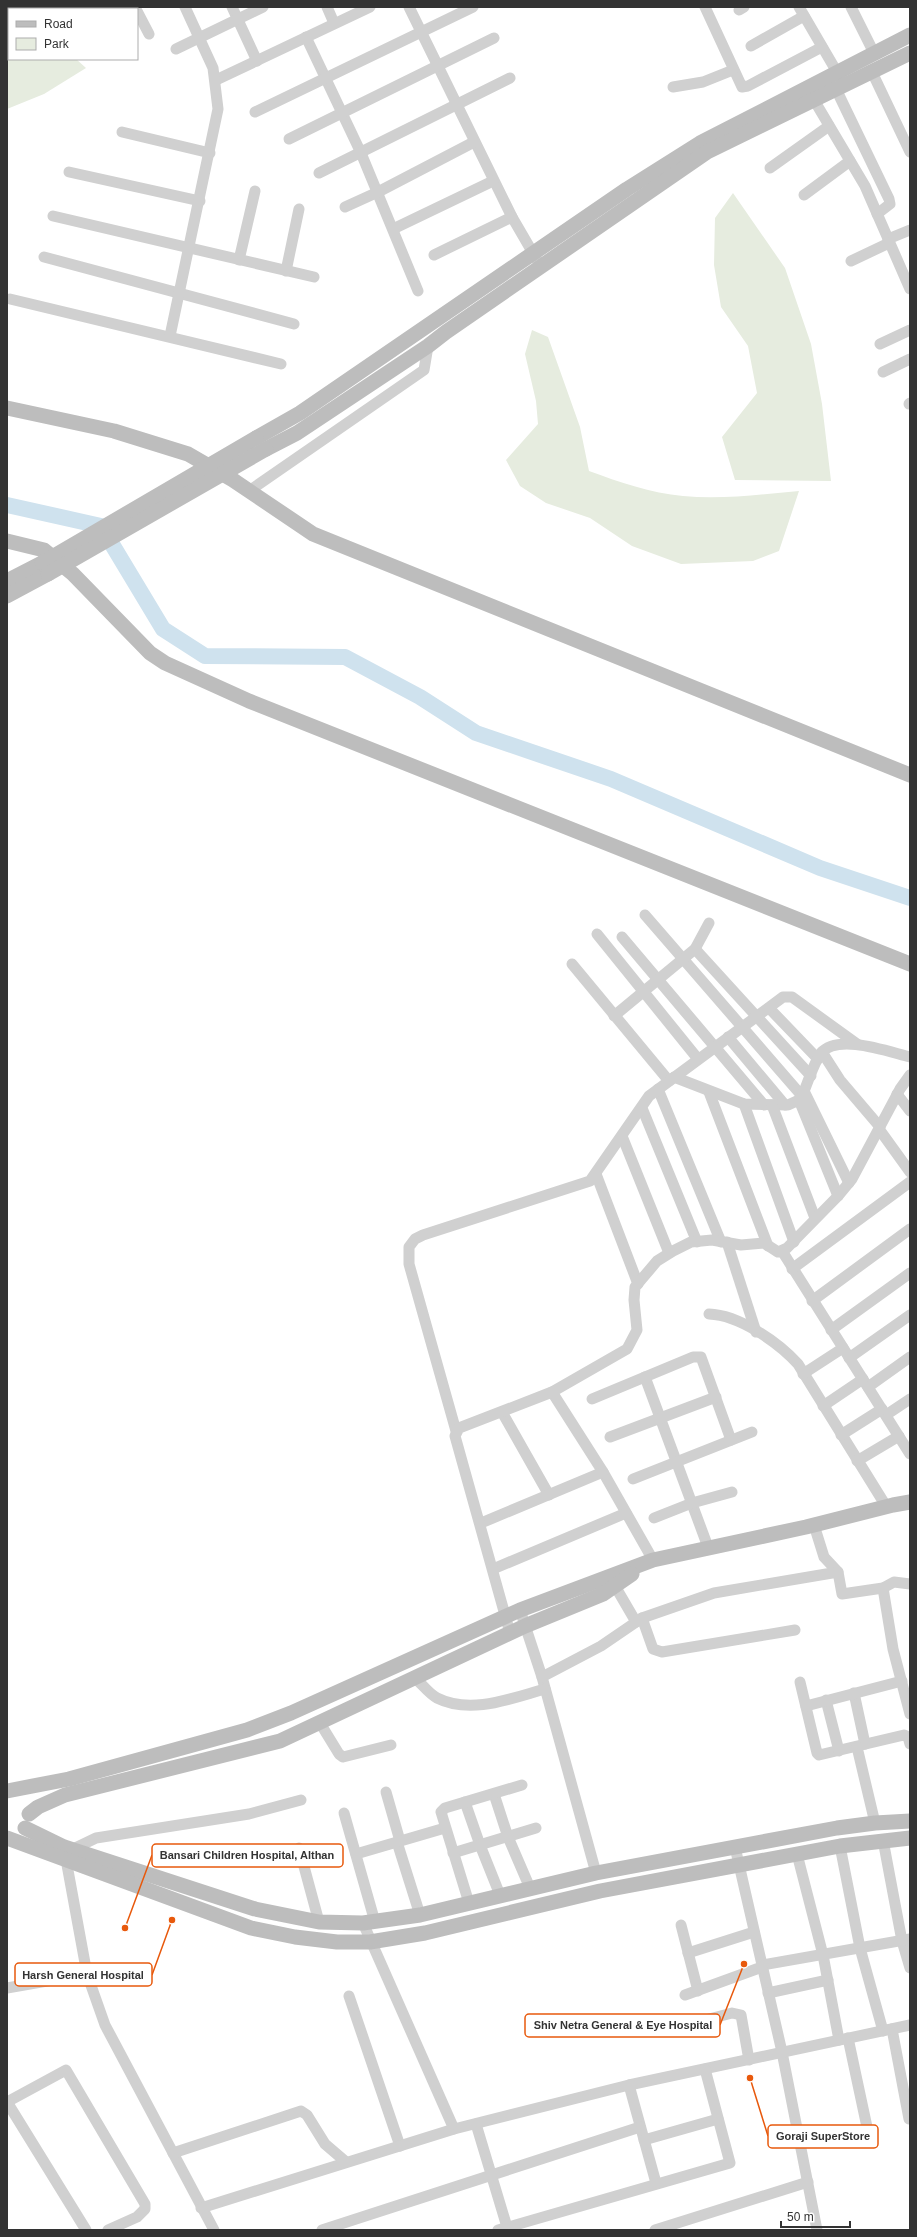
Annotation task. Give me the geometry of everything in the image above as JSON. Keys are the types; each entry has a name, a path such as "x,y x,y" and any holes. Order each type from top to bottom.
{"street":[{"path":"170,336 218,114 216,80 213,68 185,7"},
{"path":"232,7 257,61"},
{"path":"176,49 263,7"},
{"path":"327,7 334,23"},
{"path":"216,80 370,7"},
{"path":"409,7 493,181 538,261"},
{"path":"255,112 422,33 473,7"},
{"path":"705,7 740,85 745,87 822,47"},
{"path":"851,7 874,53"},
{"path":"751,46 802,12 837,72 840,87 889,199 890,204 877,214"},
{"path":"138,14 149,34"},
{"path":"7,596 45,568 261,443 300,413 428,339 442,326 699,150 837,72 910,35"},
{"path":"306,37 361,153 418,291"},
{"path":"290,139 494,38"},
{"path":"699,150 814,100 910,54"},
{"path":"673,87 703,82 733,70"},
{"path":"872,72 910,152"},
{"path":"319,173 361,153 455,103 510,78"},
{"path":"814,100 865,186 909,283"},
{"path":"770,168 829,126"},
{"path":"122,132 210,153"},
{"path":"345,207 378,192 474,142"},
{"path":"804,194 850,160"},
{"path":"69,172 200,201"},
{"path":"393,229 493,181"},
{"path":"239,260 255,191"},
{"path":"286,271 299,209"},
{"path":"53,216 286,271 314,276"},
{"path":"434,256 512,217"},
{"path":"851,261 910,230"},
{"path":"44,257 294,324"},
{"path":"10,299 170,336 281,364"},
{"path":"880,344 910,330"},
{"path":"249,491 424,370 428,339"},
{"path":"882,372 910,359"},
{"path":"7,408 114,431 181,451 198,459 249,491 313,534 785,723 910,775"},
{"path":"7,541 44,550 73,574 150,653 165,662 249,701 910,964"},
{"path":"7,581 45,568"},
{"path":"645,915 802,1096 849,1183"},
{"path":"614,1016 696,949 709,923"},
{"path":"597,934 642,992 698,1059"},
{"path":"622,937 714,1048 768,1104 815,1218"},
{"path":"696,949 811,1076"},
{"path":"572,964 614,1016 671,1079 744,1104 785,1104 802,1096 820,1055 834,1045 857,1044 910,1057"},
{"path":"510,1633 481,1523 455,1436 456,1431 409,1264 409,1247 415,1239 423,1235 590,1181 642,1108 658,1089 783,997 790,996 857,1044"},
{"path":"769,1008 820,1055 879,1128 910,1172"},
{"path":"728,1037 785,1104"},
{"path":"456,1431 459,1428 552,1392 627,1349 631,1344 637,1330 634,1300 635,1287 657,1261 669,1253 691,1242 724,1242 741,1245 764,1243 778,1252 782,1251 794,1242 849,1183 897,1094 910,1075"},
{"path":"658,1089 724,1242 756,1332"},
{"path":"709,1092 768,1246"},
{"path":"897,1094 910,1111"},
{"path":"802,1096 838,1196"},
{"path":"744,1104 794,1242"},
{"path":"642,1108 698,1242"},
{"path":"622,1136 669,1253"},
{"path":"596,1174 638,1284"},
{"path":"792,1269 910,1182"},
{"path":"812,1301 910,1229"},
{"path":"782,1251 812,1301 866,1383 910,1454"},
{"path":"831,1330 910,1273"},
{"path":"709,1314 721,1314 756,1332 787,1352 803,1374 886,1506"},
{"path":"849,1358 910,1315"},
{"path":"803,1374 843,1348"},
{"path":"592,1399 644,1376 693,1357 700,1357 731,1440"},
{"path":"823,1406 910,1357"},
{"path":"644,1376 708,1547"},
{"path":"552,1392 603,1472 653,1560"},
{"path":"610,1437 716,1397"},
{"path":"841,1435 910,1399"},
{"path":"502,1412 549,1495"},
{"path":"633,1479 676,1460 752,1432"},
{"path":"857,1461 899,1436"},
{"path":"481,1523 603,1472"},
{"path":"654,1518 692,1503 732,1492"},
{"path":"7,1791 69,1779 247,1730 291,1713 520,1610 653,1560 814,1525 886,1506 910,1502"},
{"path":"493,1569 626,1513"},
{"path":"814,1525 824,1557 838,1572 842,1594 882,1588 894,1582 910,1584"},
{"path":"7,1837 19,1832 38,1806 65,1795 280,1741 524,1626 603,1594 653,1560"},
{"path":"542,1677 601,1646 639,1620 714,1593 838,1572"},
{"path":"615,1586 639,1620 653,1648 662,1652 795,1630"},
{"path":"882,1588 893,1649 910,1714"},
{"path":"520,1610 542,1677 596,1873"},
{"path":"415,1678 439,1699 472,1706 488,1704 545,1689"},
{"path":"806,1706 902,1681"},
{"path":"800,1682 817,1753 821,1755 904,1735 908,1737 910,1744"},
{"path":"854,1693 861,1746 875,1823"},
{"path":"826,1700 839,1751"},
{"path":"320,1723 343,1757 391,1744"},
{"path":"469,1903 441,1816 443,1809 522,1785"},
{"path":"7,1791 19,1795 25,1800 27,1821 67,1852 251,1928 323,1941 370,1942 425,1933 600,1891 840,1846 910,1838"},
{"path":"386,1792 398,1842 420,1915"},
{"path":"494,1794 508,1837 530,1888"},
{"path":"67,1852 96,1838 249,1814 301,1800"},
{"path":"465,1802 500,1895"},
{"path":"344,1814 356,1854 369,1923 370,1942 397,1997 454,2129"},
{"path":"7,1837 67,1852 255,1910 319,1922 369,1923 420,1915 596,1873 734,1847 875,1823 910,1820"},
{"path":"356,1854 445,1828"},
{"path":"453,1853 536,1828"},
{"path":"883,1840 906,1940 910,1968"},
{"path":"840,1846 860,1948 887,2030 909,2119"},
{"path":"734,1847 782,2052 817,2230"},
{"path":"298,1848 319,1922"},
{"path":"67,1852 87,1974 105,2025 214,2230"},
{"path":"797,1854 828,1980 867,2127"},
{"path":"681,1925 698,1991"},
{"path":"688,1953 754,1932"},
{"path":"685,1995 762,1966 906,1940"},
{"path":"7,1988 87,1974"},
{"path":"768,1993 828,1980"},
{"path":"349,1996 400,2146"},
{"path":"694,2022 732,2013 741,2015 749,2060"},
{"path":"201,2208 454,2129 629,2085 910,2025"},
{"path":"476,2124 491,2175 503,2228 730,2163 705,2069"},
{"path":"86,2230 7,2102 66,2070 145,2204 145,2209 138,2217 108,2230"},
{"path":"629,2085 656,2183"},
{"path":"173,2153 301,2112 307,2115 324,2144 346,2162"},
{"path":"644,2140 718,2119"},
{"path":"322,2230 640,2127"},
{"path":"655,2230 808,2182"}],"green space":[{"path":"7,7 25,7 8,8 8,60 77,60 86,68 44,94 7,109"},
{"path":"733,193 785,268 811,344 822,404 831,481 735,480 722,437 757,393 748,346 721,307 714,265 715,218"},
{"path":"532,330 548,337 580,427 589,471 623,483 671,495 727,497 799,491 779,551 753,561 681,564 632,546 590,518 546,503 520,486 506,460 538,424 536,401 525,354"}],"waterway":[{"path":"7,505 101,526 163,629 205,656 345,657 420,697 476,733 611,779 820,868 910,898"}],"place":[{"name":"Harsh General Hospital","path":"172,1920"},
{"name":"Bansari Children Hospital, Althan","path":"125,1928"},
{"name":"Shiv Netra General & Eye Hospital","path":"744,1964"},
{"name":"Goraji SuperStore","path":"750,2078"}]}
